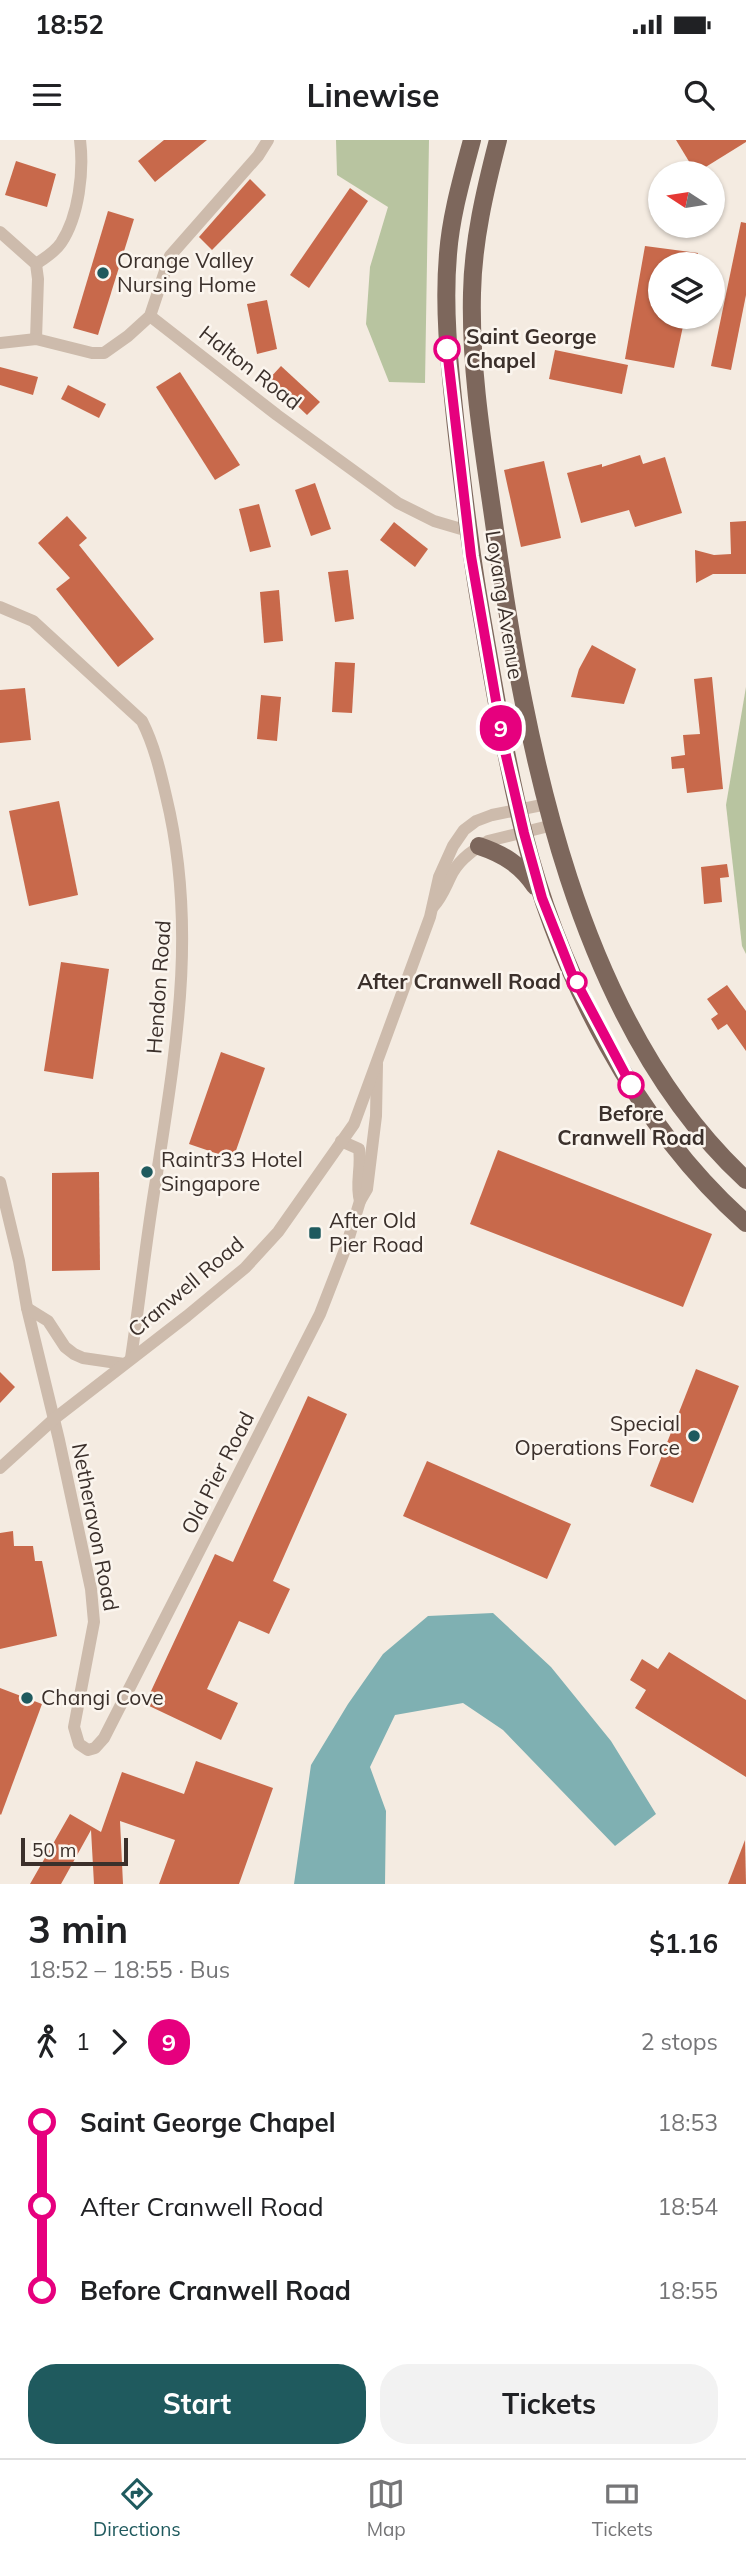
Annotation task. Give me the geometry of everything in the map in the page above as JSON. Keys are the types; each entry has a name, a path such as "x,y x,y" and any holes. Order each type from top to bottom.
{"main road":[{"name":"Loyang Avenue","path":"472,140 450,233 446,293 447,347 468,531 504,747 524,833 542,898 572,974 631,1085 679,1153 746,1223"},
{"name":"Loyang Avenue","path":"498,140 485,191 474,259 472,330 483,447 510,631 547,804 580,911 632,1030 678,1102 728,1163 746,1180"},
{"path":"461,185 472,182 479,184 485,191"},
{"path":"479,846 513,862 526,873 542,898"}],"street":[{"path":"36,264 61,243 70,224 82,159 80,140"},
{"path":"0,343 36,339 92,353 104,353 150,316 170,257 258,156 268,140"},
{"path":"0,232 36,264 36,339"},
{"name":"Halton Road","path":"150,316 277,415 398,503 434,521 468,531"},
{"name":"Hendon Road","path":"0,607 33,621 142,721 152,741 173,824 183,912 183,970 177,1041 127,1361"},
{"name":"Cranwell Road","path":"0,1468 54,1419 245,1268 278,1232 354,1124 433,907 433,893 453,846 464,830 476,821 547,804"},
{"name":"Cranwell Road","path":"433,907 443,896 454,870 479,846 488,841 553,825"},
{"name":"Old Pier Road","path":"88,1750 95,1748 104,1738 289,1377 329,1292 360,1200 367,1189 376,1115 377,1064"},
{"path":"354,1124 370,1138 372,1159"},
{"name":"Old Pier Road","path":"341,1141 359,1149 361,1175 357,1190 360,1200"},
{"name":"Netheravon Road","path":"0,1182 91,1589 94,1622 74,1727 79,1744 88,1750"},
{"path":"27,1308 48,1321 65,1347 74,1354 83,1358 127,1361"}],"green space":[{"path":"336,140 429,140 425,383 389,382 366,324 370,267 388,207 337,175"},
{"path":"746,687 746,954 742,946 726,805"}],"water":[{"path":"493,1613 551,1667 611,1741 656,1814 615,1846 503,1730 463,1703 395,1715 370,1767 386,1811 385,1884 294,1884 311,1765 348,1704 383,1654 428,1616"}],"building":[{"path":"164,140 207,140 155,182 138,161"},
{"path":"676,140 746,140 715,161 689,161"},
{"path":"16,161 56,174 47,207 5,195"},
{"path":"250,179 266,195 212,250 199,237"},
{"path":"350,188 368,201 309,288 290,275"},
{"name":"Orange Valley Nursing Home","path":"108,211 134,219 98,335 73,328"},
{"path":"741,222 746,223 746,295 731,370 711,366 719,329 725,329 725,299"},
{"path":"645,246 690,252 648,252 648,329 682,329 674,368 625,359"},
{"path":"267,300 277,349 257,354 247,304"},
{"path":"555,350 628,365 622,394 549,379"},
{"path":"281,366 320,402 307,415 269,379"},
{"path":"0,367 38,377 33,395 0,385"},
{"path":"180,372 240,465 215,480 156,387"},
{"path":"68,385 106,404 99,418 61,399"},
{"path":"640,455 643,464 665,457 682,513 635,527 629,510 581,523 567,473 602,464 602,467"},
{"path":"544,461 561,538 521,547 504,470"},
{"path":"315,483 331,529 311,536 295,490"},
{"path":"259,504 271,547 250,552 239,509"},
{"path":"67,516 87,538 79,545 154,639 118,667 56,589 70,578 38,543"},
{"path":"746,521 746,574 713,574 696,583 695,550 714,555 731,554 730,522"},
{"path":"394,522 428,549 415,567 380,540"},
{"path":"348,570 354,619 335,622 328,572"},
{"path":"279,590 283,641 264,643 260,592"},
{"path":"592,645 636,669 624,704 571,697 579,669"},
{"path":"335,662 355,663 352,713 332,712"},
{"path":"712,677 723,789 687,793 684,768 672,769 671,757 685,755 683,735 700,734 694,679"},
{"path":"25,688 31,740 0,743 0,690"},
{"path":"261,695 281,697 277,741 257,739"},
{"path":"59,801 78,895 29,906 9,811"},
{"path":"727,864 729,877 720,878 722,902 704,904 701,867"},
{"path":"61,962 109,969 93,1079 44,1071"},
{"path":"727,985 746,1011 746,1051 727,1024 718,1030 711,1019 718,1014 707,999"},
{"path":"221,1052 265,1068 233,1159 189,1144"},
{"path":"498,1150 712,1234 683,1307 470,1224"},
{"path":"99,1172 100,1270 52,1271 52,1173"},
{"name":"Special Operations Force","path":"696,1369 739,1386 693,1503 650,1486"},
{"path":"0,1372 15,1387 0,1403"},
{"path":"308,1396 347,1414 273,1581 290,1589 269,1634 239,1621 207,1689 238,1703 221,1740 145,1704 215,1554 233,1562"},
{"path":"427,1461 571,1524 547,1579 403,1516"},
{"path":"13,1531 14,1546 33,1546 35,1561 42,1561 57,1636 0,1649 0,1533"},
{"path":"669,1652 746,1700 746,1777 635,1708 646,1690 630,1680 642,1659 658,1669"},
{"path":"0,1688 42,1704 1,1815 0,1814"},
{"path":"196,1761 273,1788 239,1884 159,1884 175,1840 120,1821 123,1884 94,1884 91,1830 61,1884 30,1884 70,1814 101,1832 122,1772 184,1794"},
{"path":"745,1840 746,1884 728,1884"}],"bus line":[{"name":"9","path":"447,349 471,556 504,747 524,833 542,898 572,974 631,1085"}],"place":[{"name":"Orange Valley Nursing Home","path":"103,273"},
{"name":"Saint George Chapel","path":"447,349"},
{"name":"After Cranwell Road","path":"577,982"},
{"name":"Before Cranwell Road","path":"631,1085"},
{"name":"Raintr33 Hotel Singapore","path":"147,1172"},
{"name":"After Old Pier Road","path":"315,1233"},
{"name":"Special Operations Force","path":"694,1436"},
{"name":"Changi Cove","path":"27,1698"}]}
